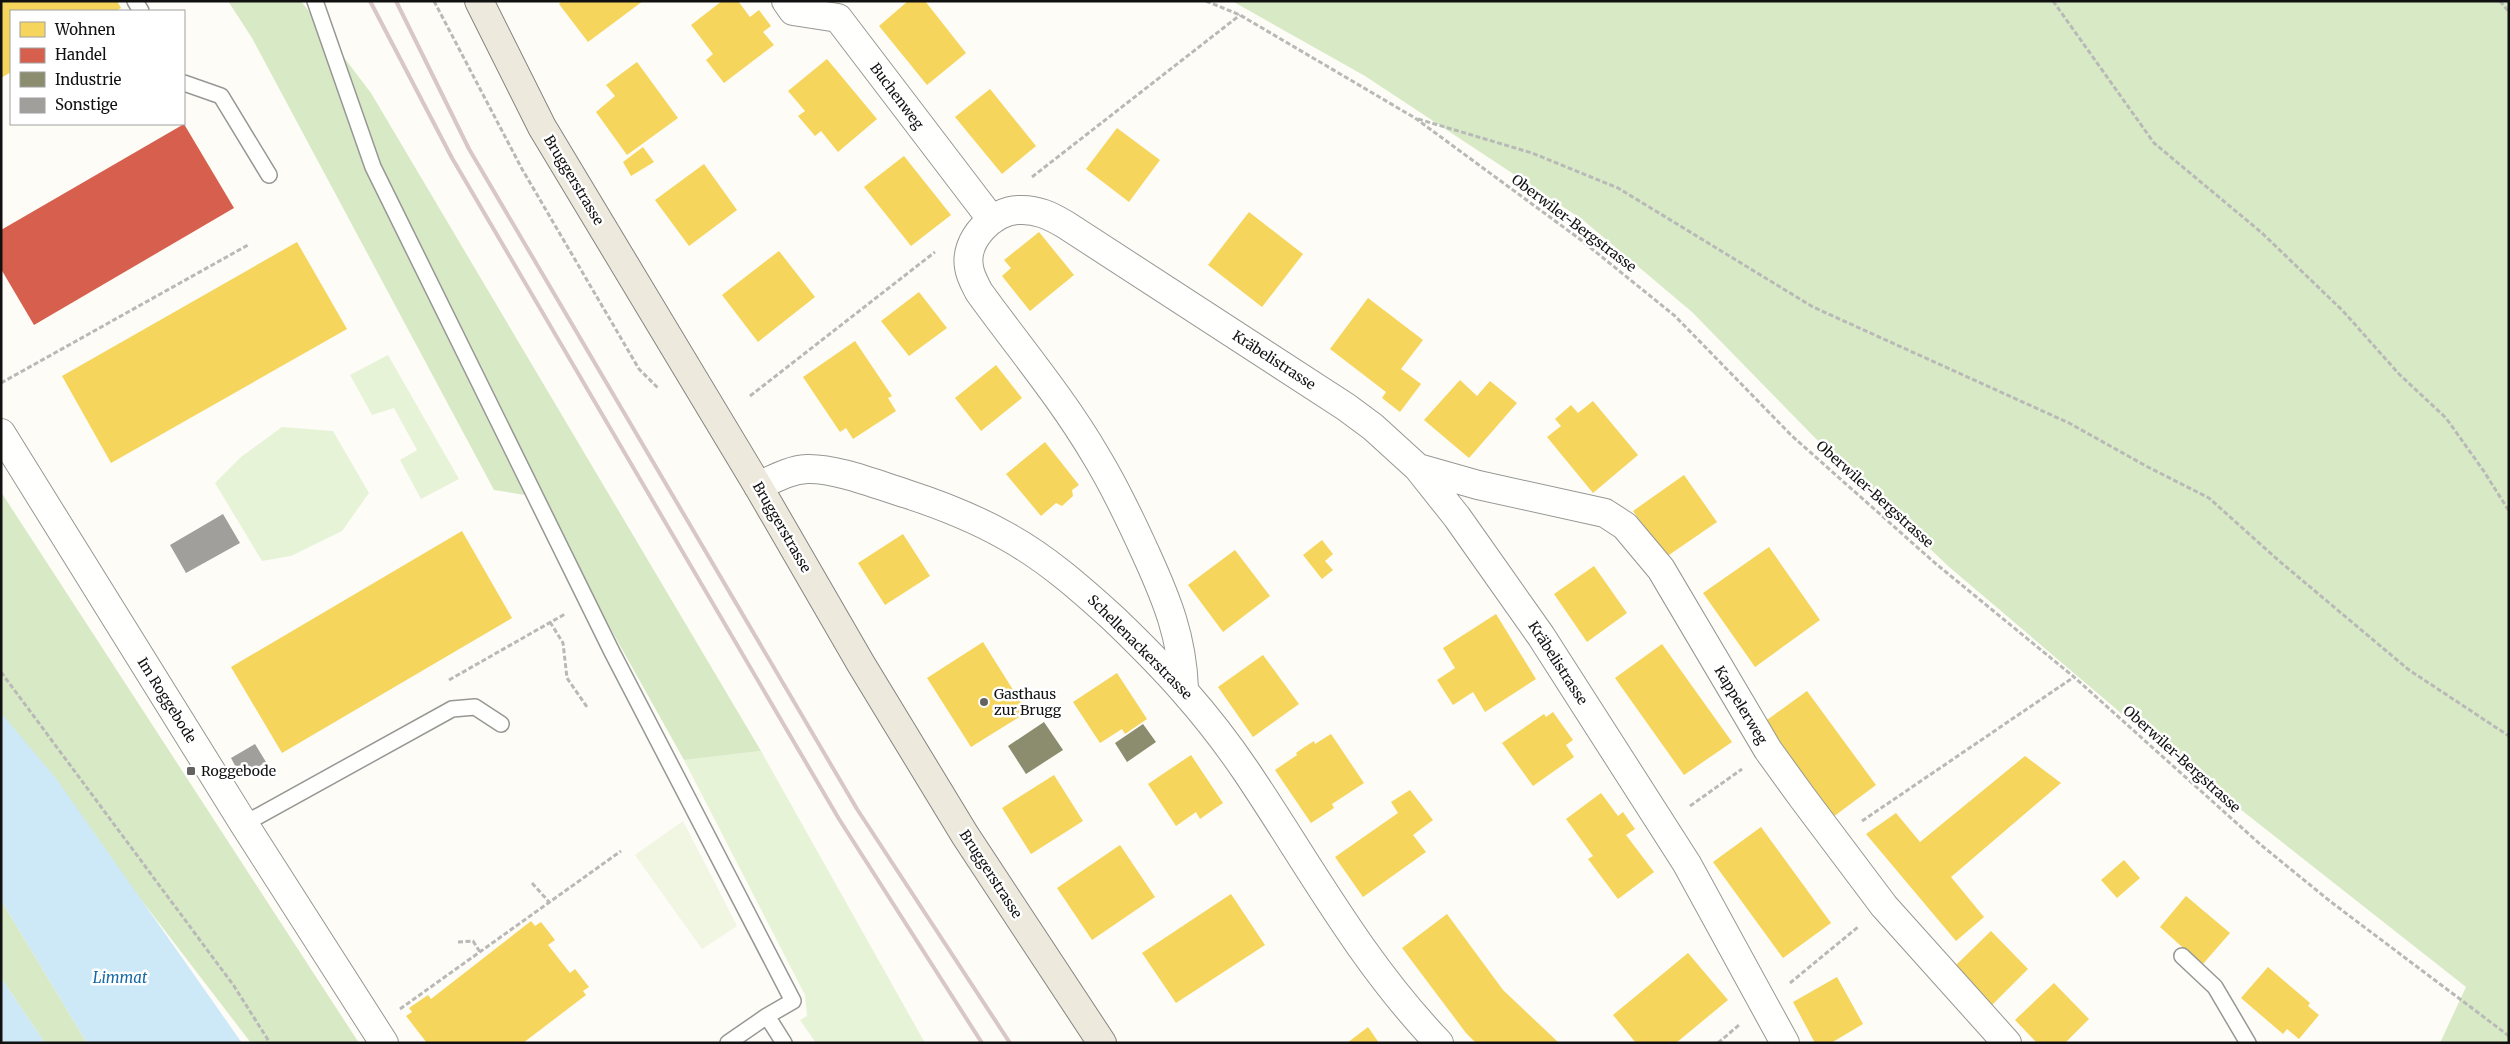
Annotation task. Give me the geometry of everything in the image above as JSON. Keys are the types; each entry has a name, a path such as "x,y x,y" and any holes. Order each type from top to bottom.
{"main road":[{"name":"Bruggerstrasse","path":"479,1 542,126 758,486 861,664 965,835 1102,1043"}],"street":[{"name":"Buchenweg","path":"786,1 792,10 838,18 992,220"},
{"name":"Kräbelistrasse","path":"992,220 1006,212 1030,210 1042,213 1066,225 1346,407 1373,427 1418,468 1457,517 1541,636 1663,826 1687,864 1785,1043"},
{"path":"992,220 973,244 968,266 972,279 979,292 1083,436 1127,512 1173,618 1180,644 1184,688"},
{"name":"Im Roggebode","path":"1,433 244,824 380,1035"},
{"name":"Kappelerweg","path":"1418,468 1478,485 1605,513 1625,526 1661,569 1768,750 1884,906 2007,1043"},
{"name":"Schellenackerstrasse","path":"758,486 790,472 820,470 906,494 954,510 977,521 1029,550 1068,578 1144,647 1184,688 1246,771 1354,940 1392,991 1439,1043"}],"lane":[{"path":"315,1 373,167 612,652 793,1000 728,1043"},
{"path":"185,83 221,96 268,176"},
{"path":"244,824 452,709 475,707 501,724"},
{"path":"2182,956 2215,987 2248,1043"},
{"path":"767,1016 784,1043"}],"path":[{"name":"Oberwiler-Bergstrasse","path":"1206,1 1240,15 1415,118 1581,240 1675,316 1792,436 1935,563 2074,677 2261,845 2331,902 2509,1036"},
{"path":"2053,1 2154,143 2262,233 2343,311 2399,374 2446,418 2509,511"},
{"path":"2500,1 2509,12"},
{"path":"1030,179 1240,15"},
{"path":"1415,118 1532,153 1618,188 1813,308 2070,423 2146,466 2209,498 2278,560 2409,670 2509,736"},
{"path":"1,383 248,244"},
{"path":"750,396 938,250"},
{"path":"524,638 552,621 563,643 567,678 587,707"},
{"path":"1,672 234,986 270,1043"},
{"path":"1835,839 2074,677"},
{"path":"1663,826 1768,750"},
{"path":"380,1035 480,952 621,851"},
{"path":"532,883 550,903"},
{"path":"1718,1043 1884,906"},
{"path":"458,942 473,941 480,952"}],"green space":[{"path":"228,1 301,1 371,93 761,751 684,760 537,497 494,490 252,38"},
{"path":"1232,1 2509,1 2509,1043 2440,1043 2466,987 2155,742 1948,566 1822,445 1692,312 1583,220 1365,76"},
{"path":"388,355 459,479 421,499 400,460 417,450 394,408 372,415 350,375"},
{"path":"282,427 333,431 369,493 342,531 291,556 262,561 215,483 241,457"},
{"path":"1,492 359,1043 251,1043 1,717"},
{"path":"761,751 925,1043 816,1043 800,1020 807,1016 805,995 684,760"},
{"path":"683,821 737,926 702,949 635,855"},
{"path":"1,900 87,1043 45,1043 1,978"}],"water":[{"name":"Limmat","path":"1,713 55,777 242,1043 87,1043 1,900"},
{"path":"1,978 45,1043 1,1043"}],"building: Wohnen":[{"path":"1,1 117,1 121,8 118,10 10,10 10,73 1,78"},
{"path":"562,1 643,1 588,42 559,4"},
{"path":"722,1 738,1 750,17 759,10 771,26 763,32 774,45 724,83 706,60 713,54 691,25"},
{"path":"908,1 925,1 966,53 927,85 879,26"},
{"path":"827,59 877,119 838,152 821,131 815,136 798,116 805,111 788,91"},
{"path":"637,62 678,118 627,155 596,112 615,96 606,85"},
{"path":"990,89 1036,146 1002,174 955,117"},
{"path":"1117,128 1160,160 1129,202 1086,169"},
{"path":"643,147 654,162 631,176 623,162"},
{"path":"904,156 951,215 911,246 864,187"},
{"path":"704,164 737,210 689,246 655,200"},
{"path":"1249,212 1303,254 1262,307 1208,265"},
{"path":"1039,232 1074,275 1030,311 1002,276 1011,268 1004,260"},
{"path":"297,242 347,329 111,463 62,376"},
{"path":"779,251 815,297 758,342 722,295"},
{"path":"919,292 947,328 909,356 881,321"},
{"path":"1368,298 1423,340 1401,369 1421,384 1400,412 1382,398 1386,392 1330,349"},
{"path":"855,341 892,396 888,398 896,411 853,439 846,428 840,432 803,377"},
{"path":"996,365 1022,398 981,431 955,398"},
{"path":"1460,380 1477,396 1490,381 1517,403 1469,458 1424,420"},
{"path":"1593,401 1638,455 1593,493 1547,437 1561,426 1555,419 1571,405 1578,413"},
{"path":"1045,442 1079,485 1072,490 1073,496 1062,506 1056,503 1041,516 1006,474"},
{"path":"1684,475 1717,522 1666,557 1633,511"},
{"path":"462,531 512,618 282,753 231,667"},
{"path":"903,534 930,576 885,605 858,563"},
{"path":"1322,540 1333,554 1325,561 1333,570 1322,579 1303,555"},
{"path":"1769,547 1820,620 1755,667 1703,593"},
{"path":"1235,550 1270,596 1223,632 1188,585"},
{"path":"1594,566 1627,613 1587,642 1554,594"},
{"path":"1496,614 1536,679 1485,712 1473,692 1453,705 1437,680 1455,668 1443,648"},
{"path":"983,642 1027,712 971,747 927,678"},
{"path":"1662,644 1732,742 1684,775 1615,678"},
{"path":"1263,655 1299,704 1253,737 1218,687"},
{"path":"1117,673 1147,719 1125,734 1122,729 1100,743 1073,702"},
{"path":"1807,691 1876,785 1829,820 1760,725"},
{"path":"1553,712 1573,740 1566,745 1574,757 1533,786 1502,743 1544,714 1546,717"},
{"path":"1331,734 1364,783 1332,804 1334,808 1311,823 1275,770 1297,755 1296,753 1303,748 1314,741 1315,744"},
{"path":"1191,755 1223,803 1200,819 1196,812 1176,826 1148,784"},
{"path":"2025,756 2061,783 1951,877 1984,917 1956,941 1866,834 1896,813 1920,842"},
{"path":"1054,775 1083,821 1031,854 1002,808"},
{"path":"1410,790 1433,820 1413,835 1426,852 1363,897 1335,857 1398,813 1391,802"},
{"path":"1601,793 1618,816 1623,812 1635,829 1626,835 1654,872 1618,899 1588,859 1593,856 1566,819"},
{"path":"1761,827 1831,923 1783,958 1713,862"},
{"path":"1120,845 1155,897 1092,940 1057,888"},
{"path":"2124,860 2140,878 2117,898 2101,880"},
{"path":"1231,894 1265,945 1176,1003 1142,953"},
{"path":"2186,896 2230,933 2202,965 2160,927"},
{"path":"1447,914 1503,990 1559,1043 1476,1043 1466,1033 1402,948"},
{"path":"531,921 535,926 541,922 555,940 548,945 570,973 575,969 589,987 583,991 586,995 523,1043 427,1043 406,1016 412,1012 409,1008 428,995 431,999"},
{"path":"1991,931 2028,969 1991,1006 1953,968"},
{"path":"1688,953 1728,1000 1676,1043 1636,1043 1613,1015"},
{"path":"2268,967 2310,1003 2308,1006 2319,1015 2299,1039 2287,1029 2283,1034 2241,998"},
{"path":"1837,977 1863,1024 1831,1043 1815,1043 1793,1002"},
{"path":"2054,983 2089,1019 2065,1043 2037,1043 2015,1020"},
{"path":"1368,1027 1379,1043 1347,1043"}],"building: Handel":[{"path":"182,125 185,125 234,208 34,325 1,269 1,230"}],"building: Industrie":[{"path":"1044,722 1063,750 1026,774 1008,746"},
{"path":"1143,724 1156,742 1127,762 1115,743"}],"building: Sonstige":[{"path":"223,514 240,543 186,573 170,545"},
{"path":"255,744 266,762 241,777 231,758"}],"railway":[{"path":"370,1 452,158 839,819 982,1043"},
{"path":"396,1 469,149 857,809 1010,1043"}],"place":[{"name":"Gasthaus zur Brugg","path":"984,702"},
{"name":"Roggebode","path":"191,771"}]}
